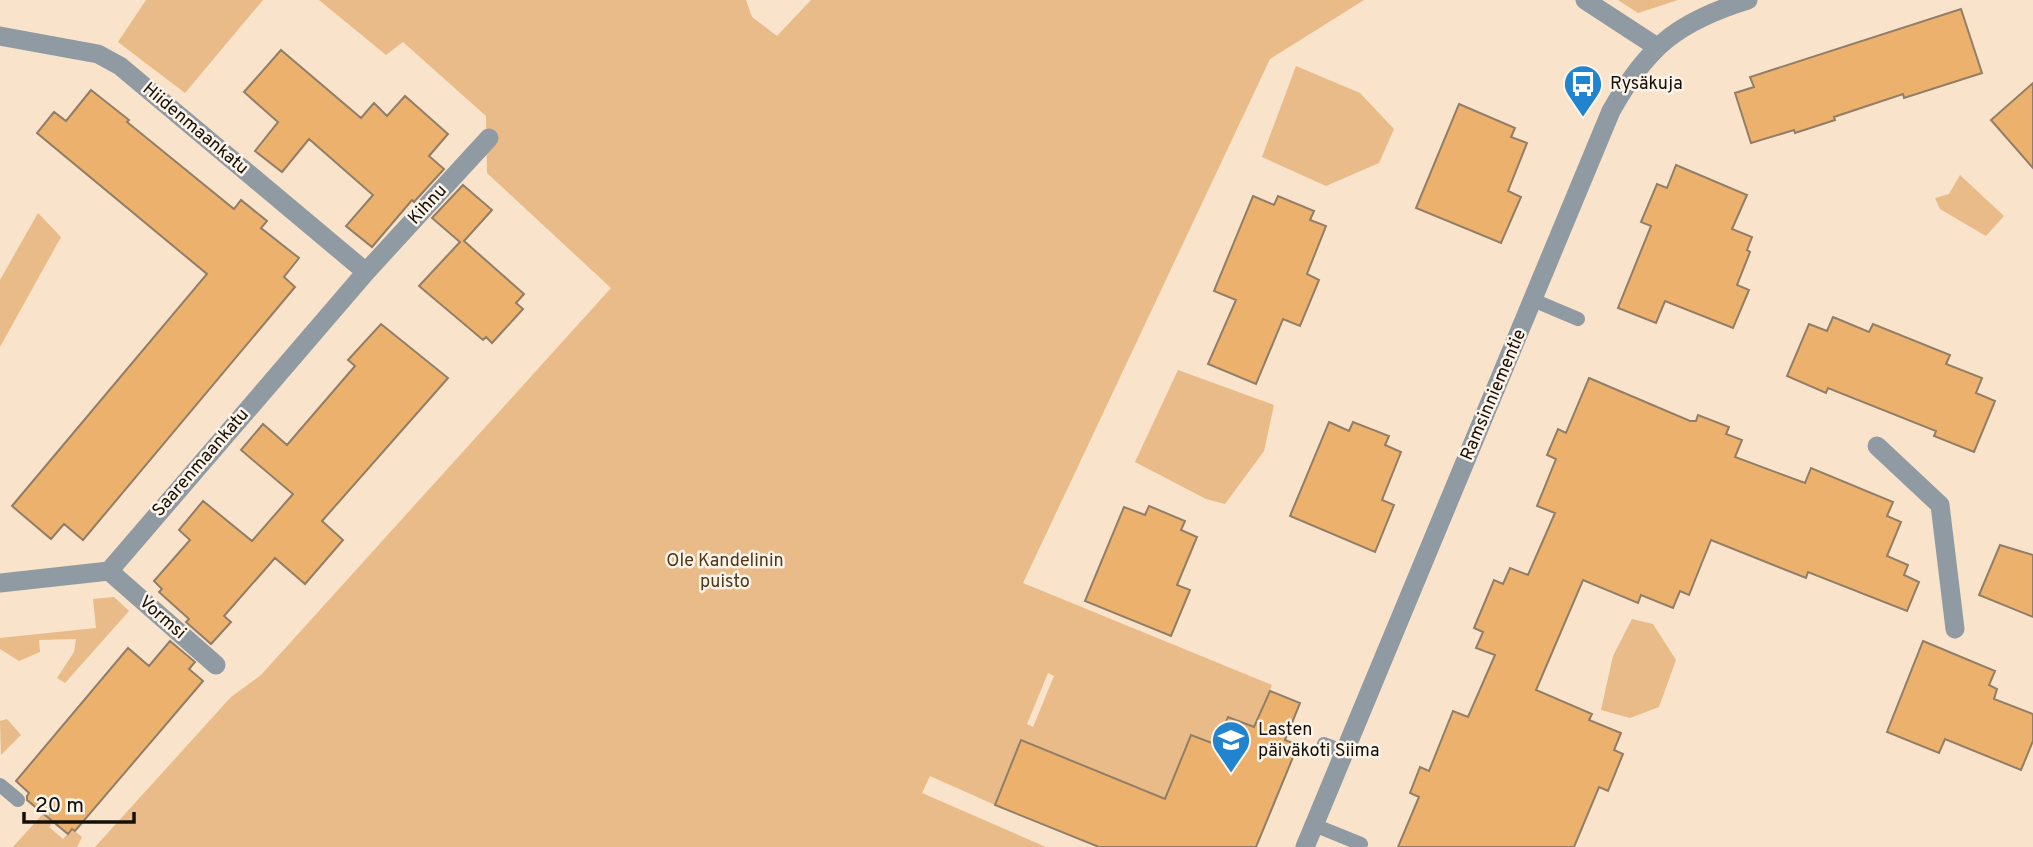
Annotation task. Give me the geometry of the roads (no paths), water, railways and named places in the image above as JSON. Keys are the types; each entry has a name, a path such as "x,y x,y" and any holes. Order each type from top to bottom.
{"street":[{"path":"1585,0 1657,47"},
{"name":"Ramsinniementie","path":"1305,847 1611,111 1639,66 1657,47 1683,26 1748,0"},
{"name":"Hiidenmaankatu","path":"0,37 98,54 120,66 366,272"},
{"name":"Kihnu","path":"366,272 489,138"},
{"name":"Saarenmaankatu","path":"108,571 366,272"},
{"path":"1877,446 1940,505 1955,629"},
{"path":"0,583 108,571"},
{"name":"Vormsi","path":"108,571 216,665"}],"lane":[{"path":"1534,300 1578,319"},
{"path":"1324,744 1345,752"},
{"path":"0,785 18,800"},
{"path":"1314,825 1361,844"}],"place":[{"name":"Rysäkuja","path":"1583,118"},
{"name":"Lasten päiväkoti Siima","path":"1231,774"}],"park label":[{"name":"Ole Kandelinin puisto","path":"725,571"}]}
